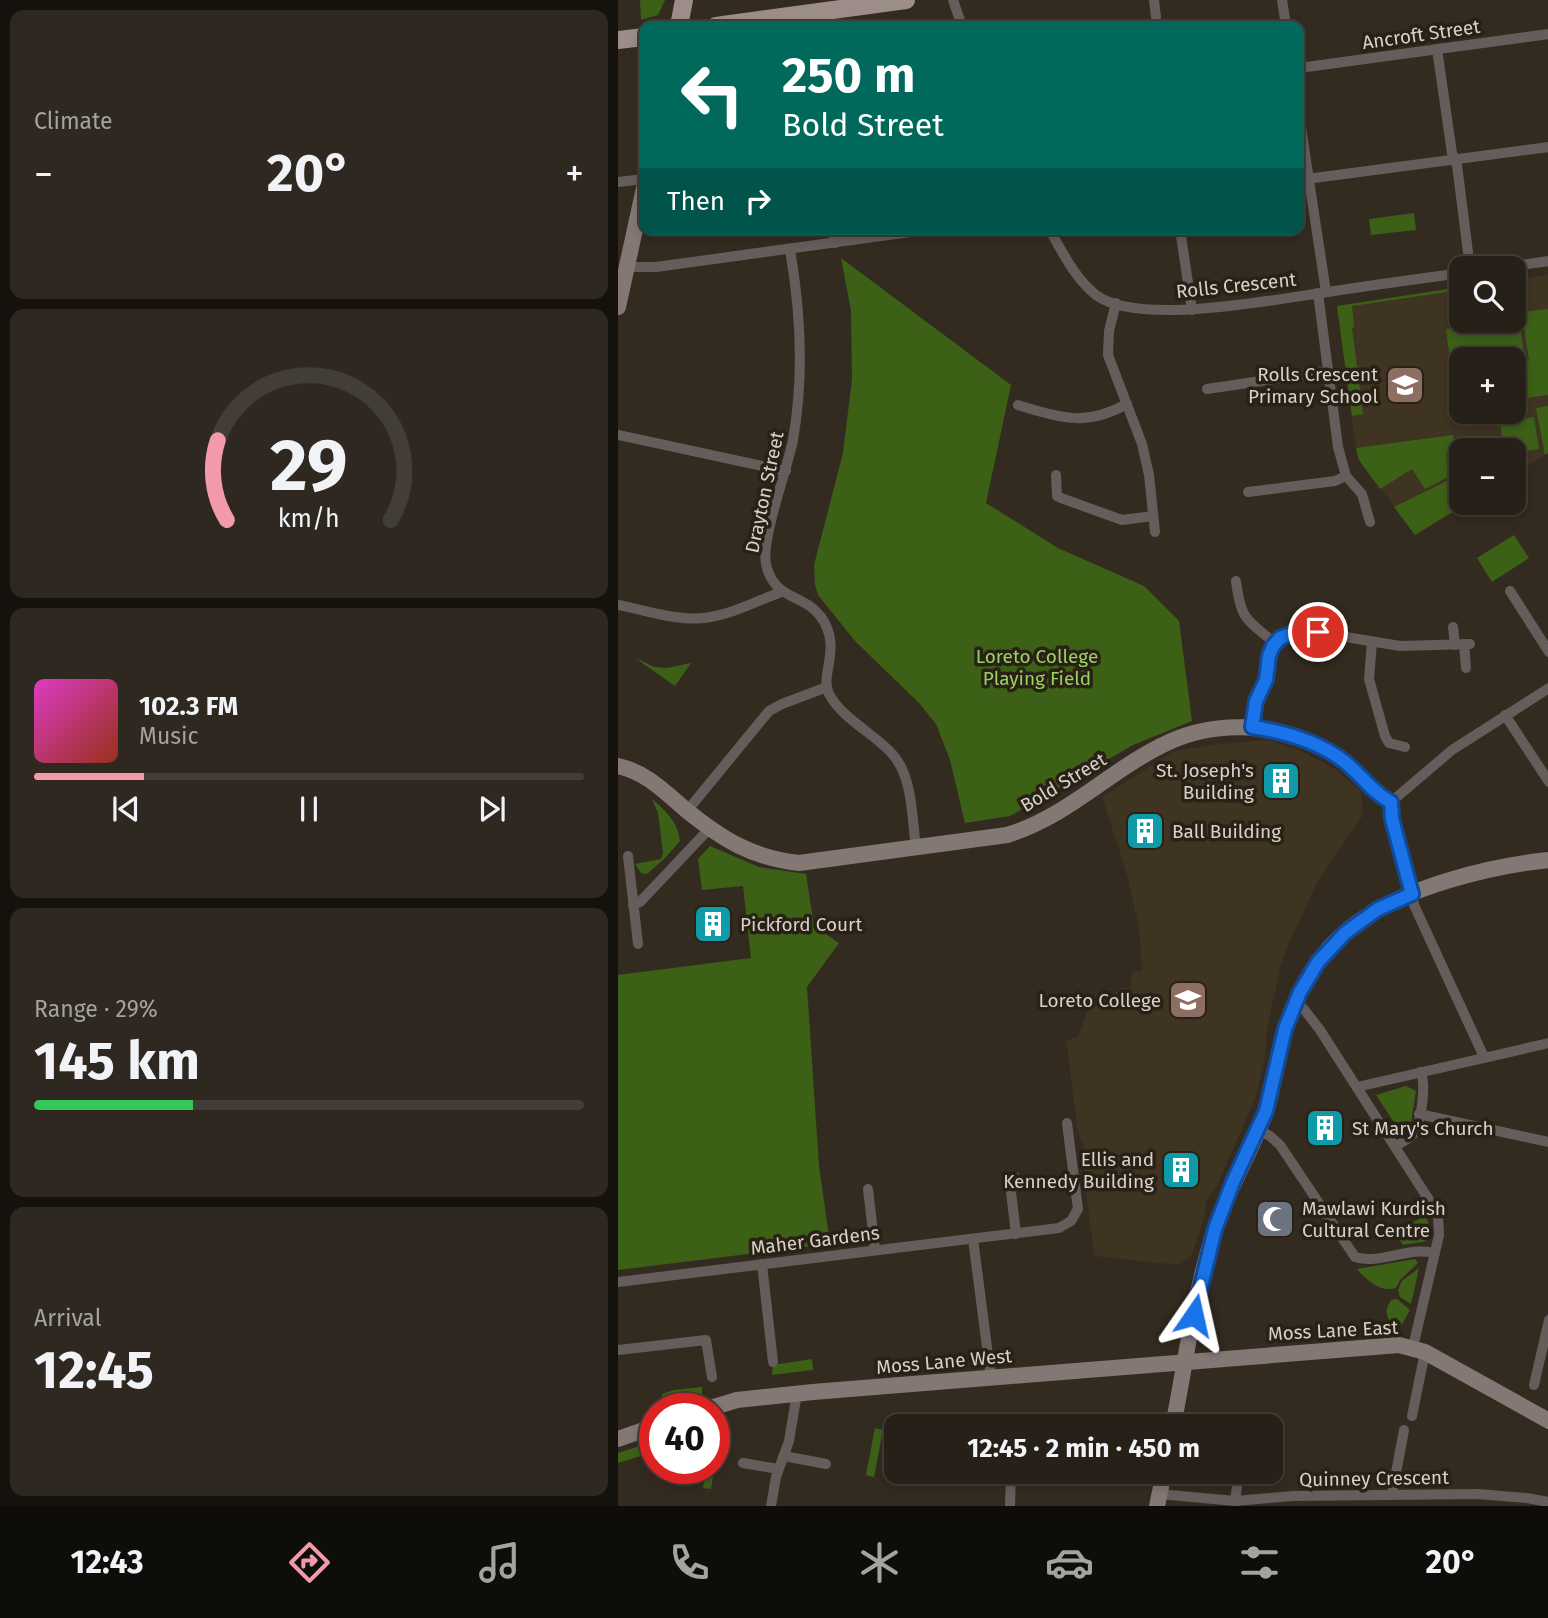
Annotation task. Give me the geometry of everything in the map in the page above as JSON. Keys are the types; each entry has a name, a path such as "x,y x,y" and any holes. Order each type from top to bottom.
{"main road":[{"path":"680,21 684,0"},
{"path":"800,20 906,0"},
{"path":"618,40 639,38"}],"street":[{"path":"953,0 960,21"},
{"path":"1154,0 1156,21"},
{"path":"1282,0 1285,21"},
{"name":"Ancroft Street","path":"1304,67 1548,34"},
{"path":"1437,50 1457,165 1468,256"},
{"path":"1304,179 1548,147"},
{"path":"618,182 639,180"},
{"path":"1304,185 1322,293 1338,447 1346,476 1362,494 1370,522"},
{"path":"618,307 622,277 639,208"},
{"path":"834,235 835,243"},
{"path":"622,277 656,267 890,235"},
{"name":"Rolls Crescent","path":"1053,235 1090,289 1103,299 1151,309 1191,310 1449,275"},
{"path":"1181,235 1191,310"},
{"name":"Drayton Street","path":"781,592 769,573 766,557 797,412 800,361 798,304 790,250"},
{"path":"1526,264 1548,261"},
{"path":"1116,303 1109,331 1108,355 1145,456 1155,532"},
{"path":"1207,389 1328,371"},
{"path":"1018,405 1035,406 1075,419 1086,419 1103,416 1127,404"},
{"path":"618,435 786,471"},
{"path":"1056,475 1052,499 1122,520 1153,516"},
{"path":"1248,492 1335,481 1346,476"},
{"path":"1236,581 1240,607 1245,618 1275,643"},
{"path":"1510,591 1548,652"},
{"path":"618,605 683,617 707,618 781,592 813,608 828,629 832,648 827,687 829,693 842,709 898,762 908,789 916,848"},
{"path":"1453,627 1463,644 1466,668"},
{"path":"1252,727 1256,701 1266,680 1269,656 1275,643 1285,636 1303,631 1400,646 1463,644"},
{"path":"1372,642 1368,673 1389,743 1405,747"},
{"path":"687,811 769,711 827,687"},
{"path":"1484,1058 1414,905 1392,819 1391,802 1452,750 1548,688"},
{"path":"1505,715 1548,782"},
{"name":"Bold Street","path":"618,766 637,771 648,778 687,811 743,849 784,861 818,861 1007,835 1058,812 1169,742 1202,732 1252,727 1277,731 1314,743 1345,762 1383,798 1391,802"},
{"path":"633,905 640,902 710,828"},
{"path":"628,856 638,944"},
{"path":"1175,1414 1199,1289 1215,1229 1271,1097 1285,1029 1294,1004 1318,962 1345,933 1378,909 1412,894 1481,872 1548,860"},
{"path":"1294,1004 1303,1008 1320,1030 1438,1214 1439,1235 1419,1349 1412,1416"},
{"path":"1357,1087 1548,1042"},
{"path":"1395,1147 1414,1133 1425,1084 1420,1072"},
{"path":"1419,1114 1548,1142"},
{"name":"Maher Gardens","path":"618,1282 1059,1228 1076,1216 1077,1199 1067,1123"},
{"path":"1258,1130 1280,1145 1353,1256 1366,1259 1419,1251 1435,1253"},
{"path":"1015,1177 1011,1192 1016,1234"},
{"path":"868,1189 875,1250"},
{"path":"973,1239 991,1378"},
{"path":"763,1264 773,1362"},
{"path":"1534,1385 1545,1352 1548,1320"},
{"path":"618,1350 706,1340 712,1377"},
{"name":"Moss Lane East","path":"1186,1362 1377,1346 1419,1349 1548,1421"},
{"name":"Moss Lane West","path":"730,1402 797,1393 1186,1362"},
{"path":"771,1506 778,1469 789,1441 797,1393"},
{"path":"1392,1494 1404,1430"},
{"path":"618,1439 639,1432"},
{"path":"784,1456 826,1464"},
{"path":"743,1463 778,1469"},
{"path":"1010,1506 1011,1484"},
{"path":"1235,1501 1237,1484"},
{"name":"Quinney Crescent","path":"1158,1500 1292,1501 1392,1494 1548,1502"}],"shaded area":[{"name":"Rolls Crescent Primary School","path":"1548,274 1548,453 1526,467 1526,438 1449,438 1449,514 1415,535 1357,456 1337,306 1449,289 1449,333 1526,333 1526,278"},
{"name":"Loreto College","path":"1268,740 1298,749 1335,769 1361,791 1363,815 1319,879 1292,936 1281,965 1256,1097 1217,1186 1207,1198 1203,1222 1191,1257 1178,1265 1094,1256 1085,1184 1084,1149 1077,1127 1066,1040 1078,1037 1088,1010 1122,988 1130,988 1132,971 1142,971 1139,928 1126,871 1102,797 1174,751"}],"green space":[{"path":"640,0 665,0 658,15 641,20"},
{"path":"1414,213 1416,230 1371,235 1369,219"},
{"name":"Loreto College Playing Field","path":"841,258 1011,385 986,503 1058,548 1144,586 1179,621 1192,721 1133,745 1010,816 965,823 950,760 936,724 919,703 855,641 818,595 814,565 843,453 852,379 851,311"},
{"path":"1449,289 1449,292 1352,306 1352,328 1363,414 1352,416 1337,306"},
{"path":"1549,309 1548,395 1526,398 1526,362 1529,361 1525,333 1526,312"},
{"path":"1446,329 1449,329 1449,333 1521,333 1523,347 1449,347 1449,352"},
{"path":"1548,406 1548,453 1545,455 1536,408"},
{"path":"1534,417 1539,449 1526,451 1526,438 1502,438 1500,424 1526,424 1526,418"},
{"path":"1453,435 1453,438 1449,438 1449,452 1446,453 1449,477 1425,489 1412,469 1380,489 1359,460 1356,448"},
{"path":"1449,480 1449,514 1415,535 1394,507"},
{"path":"1514,535 1529,558 1492,582 1477,558"},
{"path":"634,657 654,667 667,668 691,663 675,686"},
{"path":"652,799 674,823 680,841 647,874 641,873 635,864 661,859 663,853 658,813"},
{"path":"710,846 759,867 806,874 814,926 839,943 807,987 819,1166 830,1244 618,1270 618,975 751,958 743,886 702,890 698,859"},
{"path":"1406,1086 1416,1091 1410,1129 1401,1133 1376,1095"},
{"path":"1425,1215 1429,1225 1427,1241 1403,1245 1396,1234"},
{"path":"1415,1259 1418,1263 1400,1280 1396,1288 1385,1289 1374,1284 1357,1269"},
{"path":"1419,1268 1411,1304 1400,1297 1398,1290 1402,1281"},
{"path":"1397,1299 1410,1310 1402,1324 1393,1326 1387,1311 1391,1300"},
{"path":"812,1359 813,1370 772,1375 773,1365"},
{"path":"702,1387 702,1393 665,1393"},
{"path":"875,1428 883,1430 874,1477 866,1475"},
{"path":"639,1446 639,1457 618,1463 618,1453"},
{"path":"704,1484 712,1484 711,1489 703,1488"}],"place":[{"name":"Rolls Crescent Primary School","path":"1405,385"},
{"name":"St. Joseph's Building","path":"1281,781"},
{"name":"Ball Building","path":"1145,831"},
{"name":"Pickford Court","path":"713,924"},
{"name":"Loreto College","path":"1188,1000"},
{"name":"St Mary's Church","path":"1325,1128"},
{"name":"Ellis and Kennedy Building","path":"1181,1170"},
{"name":"Mawlawi Kurdish Cultural Centre","path":"1275,1219"}],"route":[{"path":"1194,1315 1215,1229 1233,1182 1266,1111 1285,1029 1300,992 1318,962 1345,933 1378,909 1412,894 1392,819 1391,802 1383,798 1345,762 1314,743 1277,731 1252,727 1256,701 1266,680 1273,646 1280,638 1294,633 1318,632"}]}
